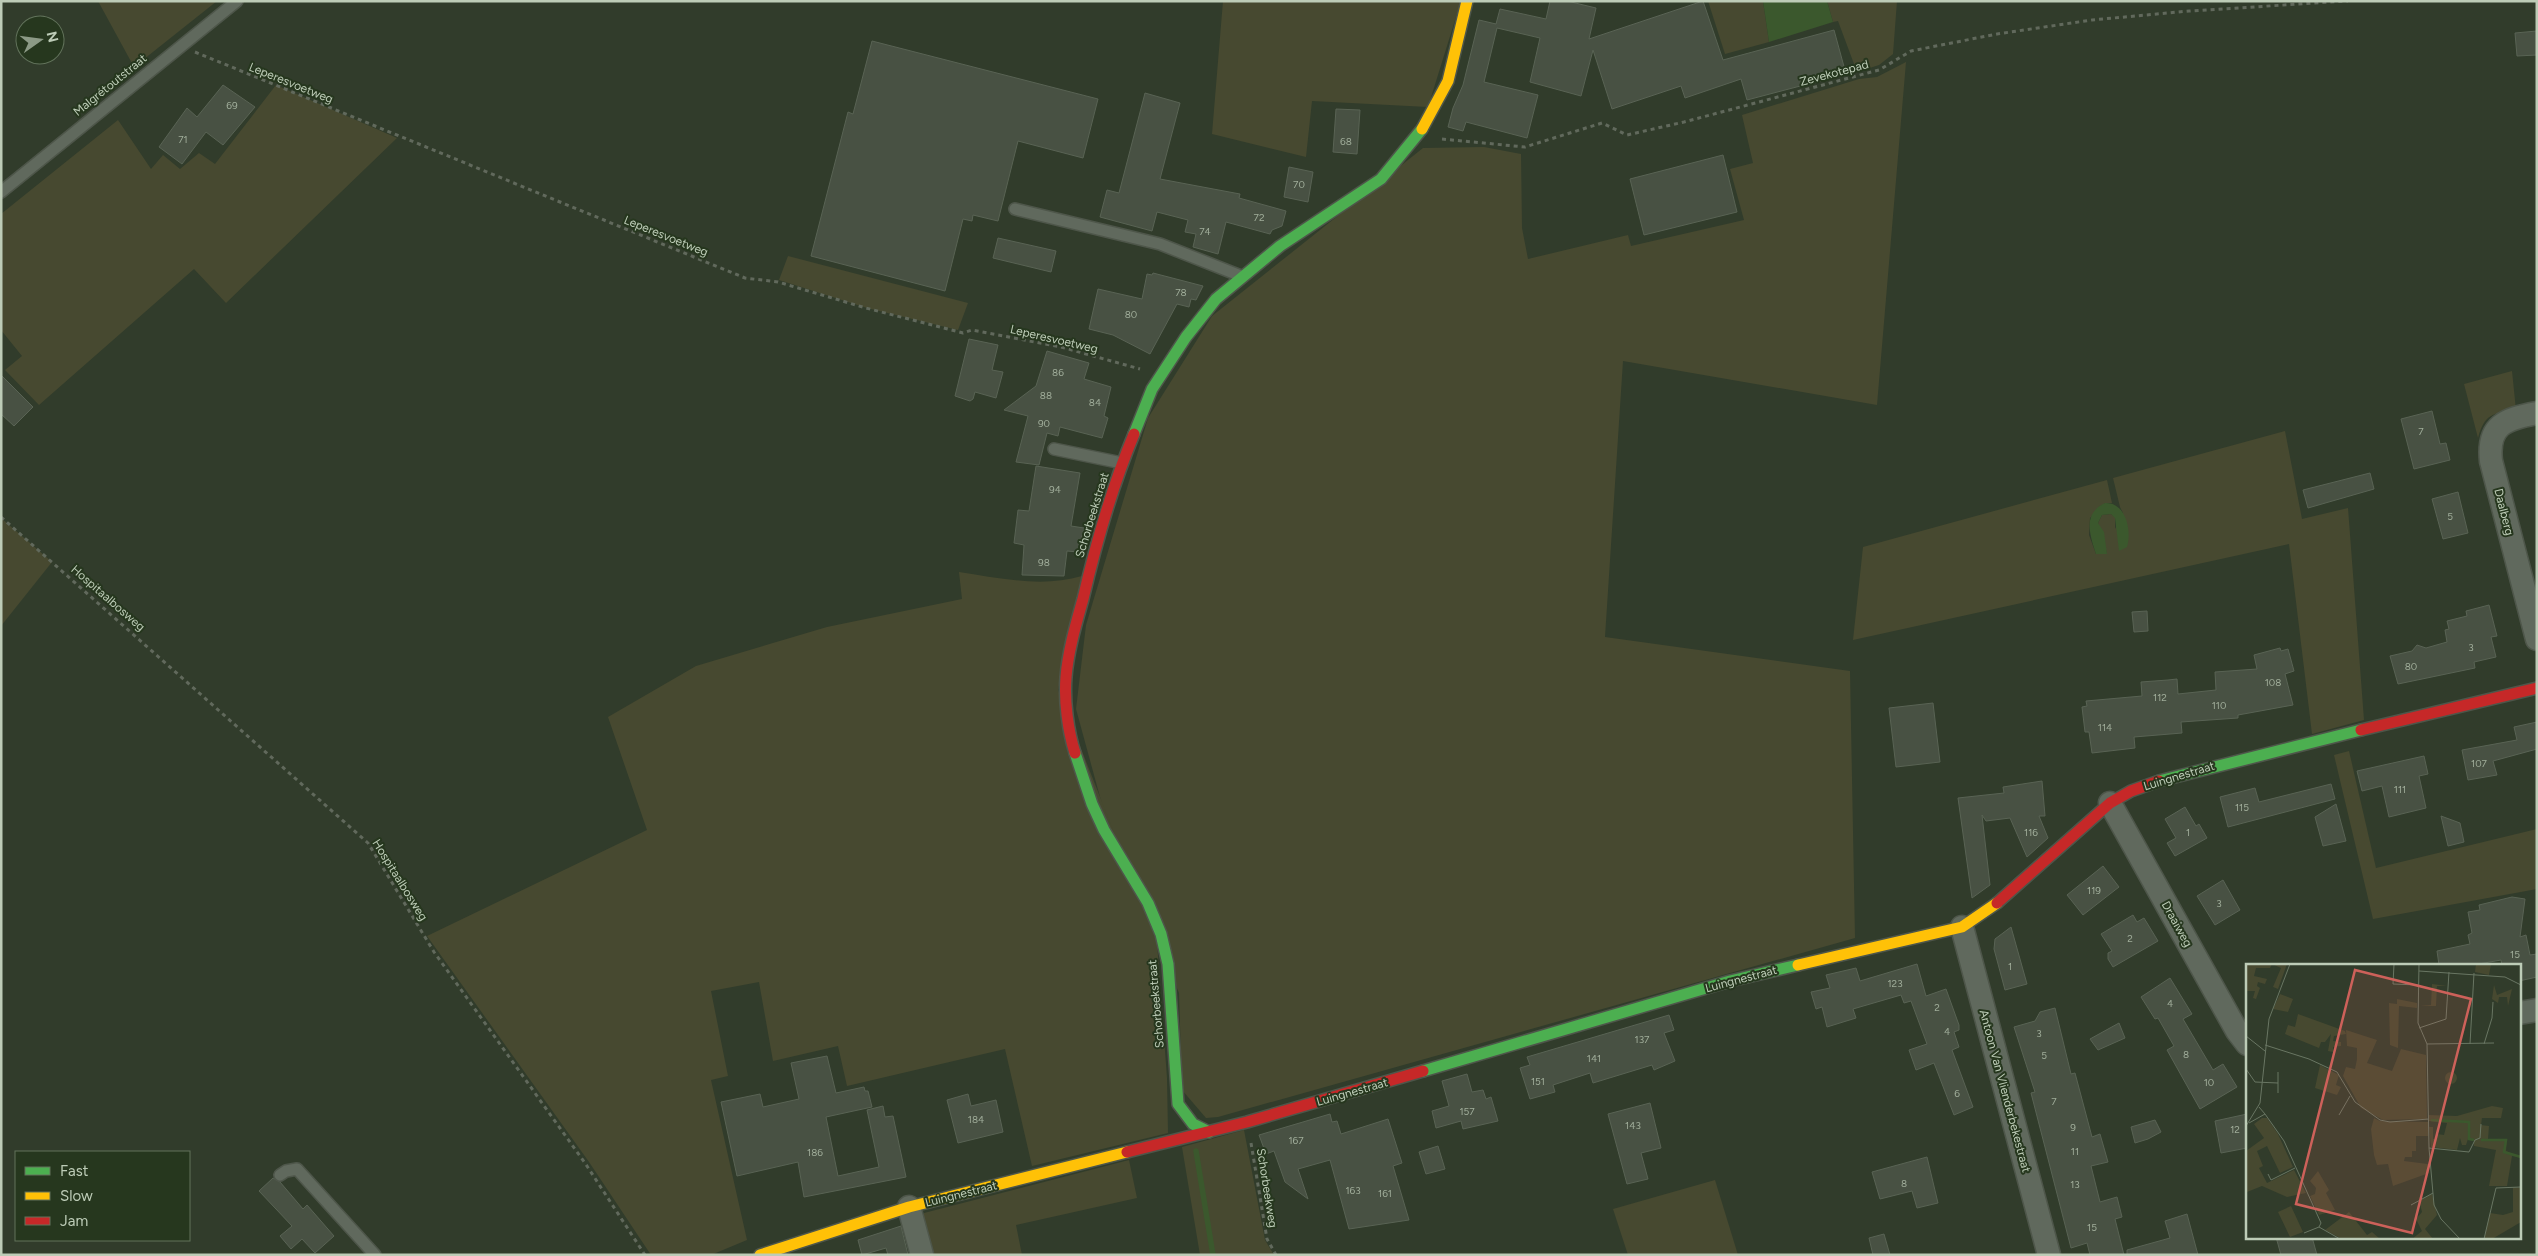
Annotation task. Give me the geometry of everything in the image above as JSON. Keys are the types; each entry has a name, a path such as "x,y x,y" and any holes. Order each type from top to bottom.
{"street":[{"name":"Schorbeekstraat","path":"1209,1132 1193,1124 1178,1104 1175,1084 1173,1014 1168,964 1161,934 1148,903 1104,830 1092,804 1073,746 1067,706 1066,678 1072,641 1094,552 1122,462 1152,389 1201,317 1241,276 1280,246 1381,179 1418,136 1434,111 1448,81 1467,1"},
{"name":"Daalberg","path":"2537,413 2513,418 2497,428 2490,445 2491,462 2537,640"},
{"name":"Luingnestraat","path":"760,1255 909,1207 1248,1122 1730,981 1962,927 2004,898 2110,803 2131,791 2158,781 2246,757 2537,688"},
{"name":"Draaiweg","path":"2110,803 2237,1031 2246,1043"},
{"name":"Antoon Van Vlienderbekestraat","path":"1962,927 2048,1255"},
{"path":"2520,1013 2537,1010"},
{"name":"Luingnestraat","path":"909,1207 922,1255"}],"lane":[{"name":"Malgrétoutstraat","path":"1,192 237,1"},
{"path":"1015,209 1160,244 1241,276"},
{"path":"1054,449 1122,462"},
{"path":"280,1175 286,1171 297,1169 375,1255"}],"path":[{"name":"Zevekotepad","path":"1418,136 1525,147 1602,123 1626,136 1879,70 1911,51 1952,42 2092,20 2265,5 2348,1"},
{"name":"Leperesvoetweg","path":"185,43 197,54 745,278 778,282 866,308 963,332 972,330 1061,348 1149,371 1161,378"},
{"name":"Hospitaalbosweg","path":"1,517 368,843 434,952 585,1163 645,1255"},
{"name":"Schorbeekweg","path":"1248,1122 1266,1239 1276,1255"}],"shaded area":[{"path":"98,1 217,1 134,67"},
{"path":"1223,1 1461,1 1428,107 1312,101 1306,157 1212,134"},
{"path":"1708,1 1763,1 1769,42 1725,54"},
{"path":"1763,1 1827,1 1833,22 1769,42"},
{"path":"1827,1 1897,1 1893,54 1879,65 1857,72 1838,21 1833,22"},
{"path":"1906,62 1877,405 1623,361 1605,637 1850,671 1855,938 1218,1117 1206,1118 1182,1090 1179,993 1103,808 1076,709 1086,625 1148,418 1212,316 1423,148 1484,147 1521,154 1522,228 1528,259 1628,235 1631,246 1744,220 1730,169 1753,163 1742,115 1859,79 1877,77"},
{"path":"276,85 397,138 226,303 194,269 39,405 5,370 22,356 1,330 1,214 118,120 151,169 163,155 180,169 199,153 215,164"},
{"path":"788,256 968,303 958,330 867,308 779,280"},
{"path":"2512,371 2516,410 2491,416 2484,424 2478,438 2464,384"},
{"path":"2285,431 2302,519 2348,508 2364,720 2312,734 2289,544 1853,640 1863,547 2107,480 2112,503 2105,503 2090,518 2089,535 2096,554 2107,554 2098,523 2102,515 2111,514 2115,517 2115,529 2123,513 2113,478"},
{"path":"2105,503 2118,507 2123,512 2129,533 2127,547 2119,551 2115,518 2111,514 2102,515 2098,523 2104,532 2107,554 2096,554 2090,532 2090,519 2093,513"},
{"path":"1,518 52,562 1,626"},
{"path":"959,572 1036,582 1067,580 1082,576 1058,690 1157,942 1167,1078 1168,1133 1032,1166 1005,1049 847,1086 838,1046 773,1061 759,982 711,991 728,1076 711,1080 747,1240 711,1255 651,1255 589,1162 427,936 647,830 608,717 696,666 827,627 962,599"},
{"path":"2349,751 2376,868 2537,829 2537,889 2373,919 2334,755"},
{"path":"1244,1130 1265,1240 1274,1255 1200,1255 1182,1147"},
{"path":"1129,1160 1137,1198 1016,1225 1022,1255 931,1255 923,1225 924,1213"},
{"path":"1715,1180 1738,1255 1628,1255 1613,1209"}],"building":[{"path":"1550,1 1567,1 1596,8 1589,39 1703,1 1723,60 1834,30 1846,74 1747,100 1741,79 1685,98 1681,86 1612,109 1593,50 1581,96 1530,82 1540,38 1497,28 1484,82 1538,95 1527,138 1466,122 1463,131 1448,127 1453,108 1463,85 1479,20 1496,24 1500,9 1546,19"},
{"path":"2537,31 2537,55 2517,56 2515,33"},
{"path":"872,41 1098,99 1083,158 1018,141 998,221 973,215 972,221 963,219 945,291 811,256 848,112 853,114"},
{"path":"223,85 255,107 223,145 206,132 182,164 159,147 187,108 197,117"},
{"path":"1145,93 1180,103 1160,179 1240,194 1239,198 1286,211 1282,226 1272,230 1270,234 1226,222 1218,254 1193,247 1196,234 1185,232 1188,220 1157,212 1152,231 1100,217 1107,190 1119,193"},
{"path":"1336,109 1360,110 1357,154 1333,152"},
{"path":"1723,155 1737,212 1644,235 1630,179"},
{"path":"1289,167 1313,172 1308,202 1284,197"},
{"path":"998,238 1056,251 1051,272 993,258"},
{"path":"1153,273 1203,286 1196,300 1191,299 1189,307 1177,304 1150,354 1113,335 1089,329 1098,289 1142,299 1147,274 1152,275"},
{"path":"969,339 998,345 992,370 1003,372 996,398 975,392 973,399 970,401 955,396"},
{"path":"1047,351 1089,363 1084,379 1111,387 1104,416 1108,418 1102,438 1060,427 1058,436 1047,433 1039,465 1016,462 1028,416 1004,410 1036,386"},
{"path":"1,375 33,407 14,426 1,414"},
{"path":"2432,411 2440,444 2446,443 2450,460 2414,469 2401,419"},
{"path":"1036,466 1080,473 1071,526 1084,528 1078,552 1067,551 1064,576 1022,575 1024,545 1014,543 1018,510 1029,511"},
{"path":"2370,473 2374,489 2308,508 2303,490"},
{"path":"2458,492 2468,533 2443,539 2432,499"},
{"path":"2489,605 2497,636 2491,637 2496,657 2474,662 2475,668 2398,684 2390,656 2412,651 2417,645 2426,648 2447,642 2445,630 2449,629 2447,621 2467,616 2466,611"},
{"path":"2147,611 2148,631 2134,632 2132,612"},
{"path":"2280,648 2281,651 2288,649 2294,671 2285,674 2293,705 2238,715 2238,718 2181,722 2182,733 2134,737 2135,748 2092,753 2089,732 2085,732 2082,707 2087,706 2086,701 2142,696 2141,682 2177,679 2178,694 2216,690 2215,672 2257,669 2254,655"},
{"path":"1933,703 1940,762 1896,767 1889,708"},
{"path":"2537,722 2537,749 2493,761 2497,775 2468,780 2462,750 2517,740 2514,727"},
{"path":"2424,756 2428,774 2419,776 2426,808 2389,817 2382,786 2362,791 2357,771"},
{"path":"2042,781 2045,816 2039,816 2048,838 2027,857 2010,818 1986,821 1982,815 1990,885 1972,898 1958,798 2004,793 2003,787"},
{"path":"2331,784 2335,799 2228,827 2220,797 2255,788 2259,802"},
{"path":"2336,804 2346,841 2323,846 2315,817"},
{"path":"2185,807 2196,826 2199,824 2207,838 2175,856 2167,843 2176,838 2165,819"},
{"path":"2441,816 2460,823 2464,842 2448,846"},
{"path":"2103,866 2119,887 2083,915 2067,895"},
{"path":"2223,880 2240,910 2215,925 2197,896"},
{"path":"2512,897 2525,899 2520,937 2526,935 2530,955 2537,954 2537,977 2520,981 2520,964 2502,964 2501,960 2479,964 2439,964 2437,951 2470,944 2468,935 2472,933 2468,912 2480,910 2479,905"},
{"path":"2133,915 2137,922 2144,918 2158,941 2113,967 2108,959 2108,953 2112,951 2101,934"},
{"path":"2011,927 2027,984 2005,990 1994,949 1995,939"},
{"path":"1917,964 1926,996 1946,989 1959,1025 1959,1030 1954,1032 1959,1047 1952,1050 1973,1107 1954,1115 1934,1063 1916,1070 1909,1050 1927,1044 1911,1001 1904,1003 1901,995 1853,1009 1856,1018 1827,1027 1822,1007 1816,1009 1811,992 1830,988 1826,975 1856,968 1860,981"},
{"path":"2170,978 2192,1014 2183,1019 2213,1070 2223,1064 2237,1087 2200,1109 2167,1050 2174,1046 2158,1018 2155,1019 2141,997"},
{"path":"2055,1008 2071,1074 2075,1073 2092,1137 2100,1134 2108,1162 2091,1166 2100,1202 2117,1197 2122,1217 2115,1219 2124,1255 2090,1255 2087,1243 2071,1248 2031,1093 2035,1092 2014,1027 2035,1021 2040,1012"},
{"path":"1669,1015 1674,1030 1664,1033 1675,1061 1654,1070 1652,1065 1593,1083 1590,1073 1553,1085 1555,1092 1530,1099 1520,1068 1530,1065 1527,1057"},
{"path":"2119,1023 2125,1038 2098,1050 2090,1039"},
{"path":"827,1056 836,1093 864,1087 865,1091 868,1091 872,1107 826,1117 838,1176 879,1167 867,1110 883,1106 885,1117 893,1116 906,1177 804,1197 798,1162 737,1176 721,1102 760,1094 763,1107 799,1099 791,1063"},
{"path":"1467,1074 1472,1092 1483,1090 1486,1099 1491,1097 1498,1121 1463,1129 1461,1121 1436,1128 1432,1111 1449,1106 1442,1081"},
{"path":"968,1094 971,1106 996,1100 1003,1132 958,1143 947,1100"},
{"path":"1650,1103 1661,1148 1641,1153 1648,1179 1627,1184 1608,1114"},
{"path":"1330,1114 1332,1122 1337,1121 1341,1134 1388,1119 1402,1163 1393,1166 1409,1220 1349,1229 1330,1160 1298,1169 1308,1199 1285,1182 1274,1151 1266,1154 1259,1135"},
{"path":"2246,1114 2246,1148 2221,1153 2215,1121"},
{"path":"2155,1120 2161,1132 2135,1143 2131,1127"},
{"path":"1438,1146 1445,1169 1426,1174 1419,1152"},
{"path":"1927,1157 1938,1203 1917,1208 1912,1191 1880,1199 1872,1172"},
{"path":"273,1178 280,1182 303,1209 307,1205 334,1236 315,1253 302,1239 291,1249 280,1236 292,1226 259,1191"},
{"path":"2187,1214 2198,1255 2127,1255 2127,1250 2170,1238 2165,1221"},
{"path":"901,1226 908,1255 888,1255 886,1248 862,1255 858,1240"},
{"path":"1884,1234 1890,1255 1873,1255 1869,1238"},
{"path":"2276,1238 2312,1238 2317,1255 2281,1255"}],"waterway":[{"path":"1196,1151 1213,1255"}],"traffic: fast":[{"path":"1134,434 1152,389 1186,337 1216,299 1280,246 1381,179 1422,129"},
{"path":"2159,781 2361,730"},
{"path":"1075,753 1092,804 1104,830 1148,903 1161,934 1168,964 1178,1104 1193,1124 1209,1132"},
{"path":"1423,1071 1730,981 1798,965"}],"traffic: slow":[{"path":"1422,129 1448,81 1467,1"},
{"path":"1798,965 1962,927 1997,903"},
{"path":"760,1255 909,1207 1127,1152"}],"traffic: jam":[{"path":"1075,753 1066,706 1066,677 1069,657 1105,515 1134,434"},
{"path":"2361,730 2537,688"},
{"path":"1997,903 2110,803 2131,791 2159,781"},
{"path":"1127,1152 1247,1122 1423,1071"}]}
